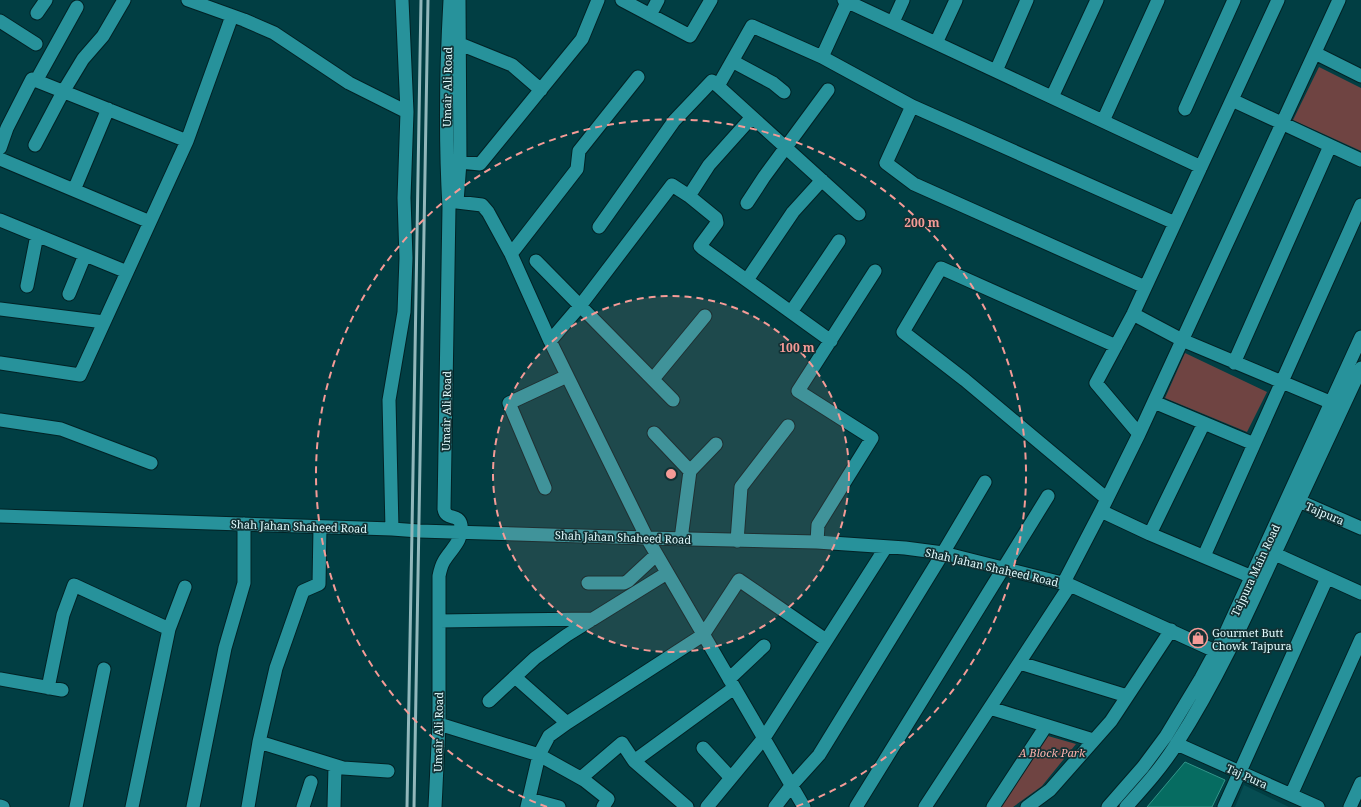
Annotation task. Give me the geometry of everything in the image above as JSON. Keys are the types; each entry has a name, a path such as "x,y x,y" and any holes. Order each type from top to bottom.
{"street":[{"path":"37,13 46,0"},
{"path":"35,145 63,92 83,59 102,36 124,0"},
{"path":"188,0 211,4 232,16 274,33 350,83 407,112"},
{"path":"392,528 389,400 404,312 406,258 404,198 407,112 402,0"},
{"name":"Umair Ali Road","path":"435,807 438,724 440,569 443,562 458,542 461,525 456,517 447,515 444,509 453,205 446,159 450,0"},
{"path":"459,0 460,162 453,205 482,206 488,212 511,254 550,341 656,555 804,807"},
{"path":"460,162 480,164 582,39 598,0"},
{"path":"622,0 690,36 711,0"},
{"path":"650,15 658,0"},
{"path":"822,57 847,0 1201,166"},
{"path":"892,22 903,0"},
{"path":"936,43 956,0"},
{"path":"996,70 1027,0"},
{"path":"1052,97 1097,0"},
{"path":"1103,120 1158,0"},
{"path":"1185,109 1234,0"},
{"path":"1139,434 1096,383 1133,314 1278,0"},
{"path":"925,807 1020,663 1066,584 1139,434 1340,0"},
{"path":"36,81 77,7"},
{"path":"0,363 80,375 187,141 232,16"},
{"path":"0,21 36,44"},
{"path":"718,86 752,26 822,57 912,106 1175,223"},
{"path":"460,44 512,65 541,90"},
{"path":"1315,53 1361,76"},
{"path":"732,61 773,83 784,92"},
{"path":"511,254 576,169 579,151 638,77"},
{"path":"0,148 7,128 32,79 187,141"},
{"path":"599,227 674,121 712,81 859,214"},
{"path":"747,203 764,177 828,90"},
{"path":"1232,100 1361,160"},
{"path":"912,106 886,163 914,184 1145,288"},
{"path":"74,190 108,109"},
{"path":"689,196 709,165 752,117"},
{"path":"1234,363 1330,146"},
{"path":"0,159 150,222"},
{"path":"747,280 793,212 822,180"},
{"path":"550,341 580,306 672,185 689,196 716,218 717,221 700,246 831,341"},
{"path":"1204,556 1361,205"},
{"path":"0,220 127,272"},
{"path":"27,286 37,234"},
{"path":"791,312 839,241"},
{"path":"69,294 85,255"},
{"path":"536,261 673,400"},
{"path":"1107,499 970,385 903,332 941,268 1116,346"},
{"path":"817,542 818,525 872,438 798,391 875,271"},
{"path":"0,309 104,322"},
{"path":"1133,314 1182,340 1332,403"},
{"path":"653,379 705,316"},
{"name":"Tajpura Main Road","path":"1108,807 1143,767 1166,736 1201,678 1241,628 1275,554 1294,499 1332,403 1361,338"},
{"name":"Tajpura Main Road","path":"1126,807 1154,775 1177,744 1221,654 1227,630 1252,577 1361,368"},
{"path":"545,488 509,402 568,376"},
{"path":"1154,402 1254,444"},
{"path":"0,420 61,429 152,463"},
{"path":"1150,534 1204,423"},
{"path":"736,541 741,486 788,426"},
{"path":"654,433 690,471"},
{"path":"681,539 690,471 716,444"},
{"path":"775,807 791,786 819,755 985,482"},
{"path":"856,807 1048,496"},
{"name":"Tajpura","path":"1294,499 1361,528"},
{"path":"1101,511 1150,534 1252,577"},
{"name":"Shah Jahan Shaheed Road","path":"0,516 320,527 392,528 460,532 736,541 817,542 905,548 943,553 1066,584 1171,630 1221,654"},
{"path":"192,807 225,648 244,583 244,524"},
{"path":"248,807 259,742 276,668 303,591 319,584 320,527"},
{"path":"707,807 764,738 886,547"},
{"path":"1275,554 1361,593"},
{"path":"588,583 624,583 656,555"},
{"path":"489,702 536,658 567,635 667,573"},
{"path":"1224,807 1327,578"},
{"path":"558,807 528,803 539,755 550,736 567,723 703,635 739,580 826,640"},
{"path":"48,688 63,615 74,585 169,629"},
{"path":"132,807 169,629 185,587"},
{"path":"439,621 593,619"},
{"path":"1027,807 1050,790 1111,721 1171,630"},
{"path":"1291,795 1361,639"},
{"path":"634,761 732,683 764,646"},
{"path":"1020,663 1127,696"},
{"path":"76,807 104,669"},
{"path":"515,677 567,723"},
{"path":"0,679 62,690"},
{"path":"990,708 1094,740"},
{"path":"438,724 539,755 580,778 608,799 602,807"},
{"path":"993,807 1046,726"},
{"path":"259,742 343,768 388,771"},
{"path":"580,778 622,743 634,761 686,807"},
{"name":"Taj Pura","path":"1177,744 1318,807"},
{"path":"703,748 731,778"},
{"path":"334,807 335,766"},
{"path":"303,807 311,782"},
{"path":"1350,807 1361,783"}],"shaded area":[{"path":"1244,785 1289,807 1235,807"}],"green space":[{"path":"1319,67 1361,88 1361,151 1293,120"},
{"path":"1185,353 1267,392 1247,432 1165,398"},
{"name":"A Block Park","path":"1048,736 1076,744 1042,786 1013,807 998,807"}],"building":[{"path":"1185,762 1225,780 1212,807 1147,807"}],"railway":[{"path":"407,807 421,0"},
{"path":"414,807 428,0"}],"place":[{"name":"Gourmet Butt Chowk Tajpura","path":"1198,638"}]}
